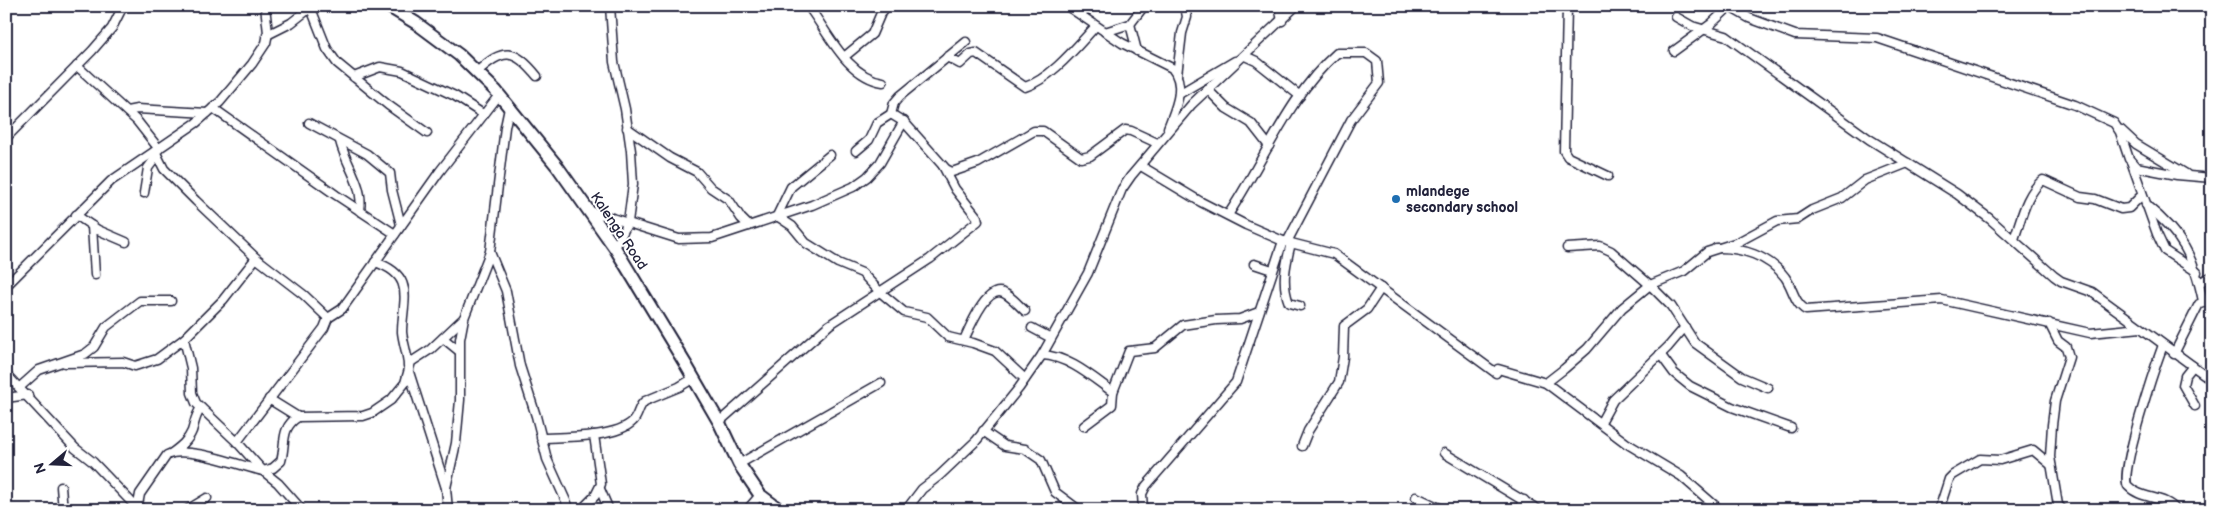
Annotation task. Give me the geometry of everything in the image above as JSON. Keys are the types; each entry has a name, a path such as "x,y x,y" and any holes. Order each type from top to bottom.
{"main road":[{"name":"Kalenga Road","path":"388,6 444,42 477,72 498,94 557,166 615,248 694,378 719,422 739,464 760,495 780,510"}],"street":[{"path":"6,138 112,28 123,6"},
{"path":"6,286 111,181 157,152 210,111 256,59 266,43 265,6"},
{"path":"610,6 614,62 625,109 631,151 633,184 628,222 615,248"},
{"path":"808,6 844,57 870,79 884,82"},
{"path":"844,57 872,34 881,14 887,6"},
{"path":"1067,6 1105,32 1172,68 1177,75"},
{"path":"1105,32 1130,24 1144,6"},
{"path":"1185,6 1186,15"},
{"path":"1167,132 1179,94 1177,75 1182,50 1182,33 1190,6"},
{"path":"1279,6 1282,21"},
{"path":"906,510 922,489 966,451 1026,379 1042,355 1088,273 1122,190 1158,143 1207,89 1243,58 1296,6"},
{"path":"1567,6 1565,154 1608,176"},
{"path":"267,35 291,23 310,7 331,56 388,106 427,133"},
{"path":"1674,51 1704,30 1729,7 1749,18 1796,35 1877,38 2075,106 2112,121 2136,144 2188,176"},
{"path":"1676,17 1704,30 1726,36 1869,139 1957,194 2014,239 2060,281 2092,292 2163,346 2212,380"},
{"path":"1130,24 1137,50"},
{"path":"947,56 960,64 971,54 976,53 1025,87 1046,75 1069,55 1096,26"},
{"path":"856,151 869,140 875,125 891,114 894,103 900,96 966,42"},
{"path":"1143,510 1142,494 1146,486 1236,382 1253,337 1272,270 1351,120 1379,83 1377,61 1366,53 1337,53 1317,73 1300,96 1228,215"},
{"path":"477,72 488,62 505,54 511,54 520,58 537,76"},
{"path":"1179,94 1212,73 1243,58 1256,61 1300,96"},
{"path":"76,66 146,130 164,169 174,180 256,258 304,295 328,318"},
{"path":"354,77 380,67 395,69 454,96 483,114"},
{"path":"1207,89 1226,108 1251,123 1269,146"},
{"path":"237,442 324,328 328,318 342,309 401,224 498,94"},
{"path":"126,111 137,108 210,111 395,234"},
{"path":"446,488 458,430 460,400 459,351 464,318 490,252 509,108"},
{"path":"891,114 904,121 943,166 952,172 966,169 1026,134 1038,130 1081,158 1090,156 1125,130 1132,130 1158,143"},
{"path":"588,211 679,239 712,238 835,196 867,177 880,163 904,121"},
{"path":"309,123 367,154 390,173 392,190 401,224"},
{"path":"2117,125 2142,195 2165,251 2197,272"},
{"path":"627,128 670,158 697,172 716,191 729,200 749,226"},
{"path":"340,140 345,158 360,189 360,211"},
{"path":"144,193 148,168 157,152"},
{"path":"777,216 791,187 830,155"},
{"path":"1546,382 1564,370 1587,349 1622,308 1650,285 1669,275 1684,271 1706,252 1738,242 1780,220 1799,219 1812,210 1842,198 1865,180 1908,163"},
{"path":"2132,164 2143,169 2212,178"},
{"path":"719,422 829,325 930,259 978,221 977,216 965,204 950,181 943,166"},
{"path":"1142,166 1201,202 1228,215 1287,242 1334,254 1497,371 1546,382 1601,422 1626,443 1681,476 1720,510"},
{"path":"2014,239 2028,201 2037,184 2043,180 2080,197 2095,199 2121,209 2129,208 2142,195"},
{"path":"2146,204 2169,224 2184,245 2197,272 2203,301"},
{"path":"76,215 92,226 126,242"},
{"path":"777,216 792,226 806,243 838,263 862,273 880,292 904,312 927,317 944,334 995,351 1026,379"},
{"path":"92,226 95,275"},
{"path":"1287,242 1284,270 1285,285 1290,303 1300,306"},
{"path":"1567,248 1600,246 1611,251 1671,306 1696,343 1748,381 1768,388"},
{"path":"1716,248 1743,249 1775,267 1785,278 1798,302 1806,310 1942,300 2090,333 2141,328"},
{"path":"490,252 506,291 520,366 549,464 570,510"},
{"path":"62,362 74,364 123,362 135,366 162,356 184,339 229,294 256,258"},
{"path":"375,262 392,270 404,288 405,316 402,334 406,347 408,369 446,488 448,510"},
{"path":"1254,264 1272,270"},
{"path":"2199,283 2212,276"},
{"path":"1302,446 1308,431 1339,382 1343,356 1344,326 1367,309 1381,288"},
{"path":"964,340 971,322 992,294 998,292 1005,294 1024,311"},
{"path":"20,387 39,370 77,357 94,347 106,327 140,301 171,302"},
{"path":"2174,354 2196,308 2203,301 2212,301"},
{"path":"1084,426 1111,407 1113,392 1130,350 1155,348 1183,325 1216,320 1240,319 1259,312"},
{"path":"172,453 193,454 263,471 273,468 281,461 283,436 290,422 298,418 363,416 372,413 401,391 408,369 464,318"},
{"path":"2049,323 2058,341 2066,347 2069,357 2055,401 2052,424 2051,465 2058,505 2063,510"},
{"path":"1601,422 1613,400 1682,334 1685,327"},
{"path":"1032,328 1051,338"},
{"path":"443,338 459,351"},
{"path":"184,339 191,368 194,399 263,471 278,483 302,510"},
{"path":"2163,346 2128,456 2125,480 2133,490 2167,503 2176,510"},
{"path":"1660,354 1674,373 1690,386 1732,407 1791,428"},
{"path":"1042,355 1058,357 1087,373 1113,392"},
{"path":"2193,366 2185,376 2183,385 2194,406"},
{"path":"6,374 28,395 75,448 93,462 138,509"},
{"path":"542,438 594,435 629,425 637,416 640,406 645,401 656,394 679,387 694,378"},
{"path":"739,464 880,383"},
{"path":"6,398 28,395"},
{"path":"269,399 298,418"},
{"path":"138,509 140,494 168,455 187,439 193,428 194,418 201,408"},
{"path":"983,432 1005,446 1025,448 1046,470 1056,493 1079,510"},
{"path":"594,435 601,480 600,489 609,510"},
{"path":"1939,510 1950,477 1980,459 2000,460 2033,450 2051,465"},
{"path":"1444,453 1539,510"},
{"path":"61,487 64,510"},
{"path":"581,510 600,489"},
{"path":"747,510 760,495"},
{"path":"1416,497 1444,510"},
{"path":"187,510 206,498"},
{"path":"1518,510 1524,500"}],"place":[{"name":"mlandege secondary school","path":"1396,199"}]}
